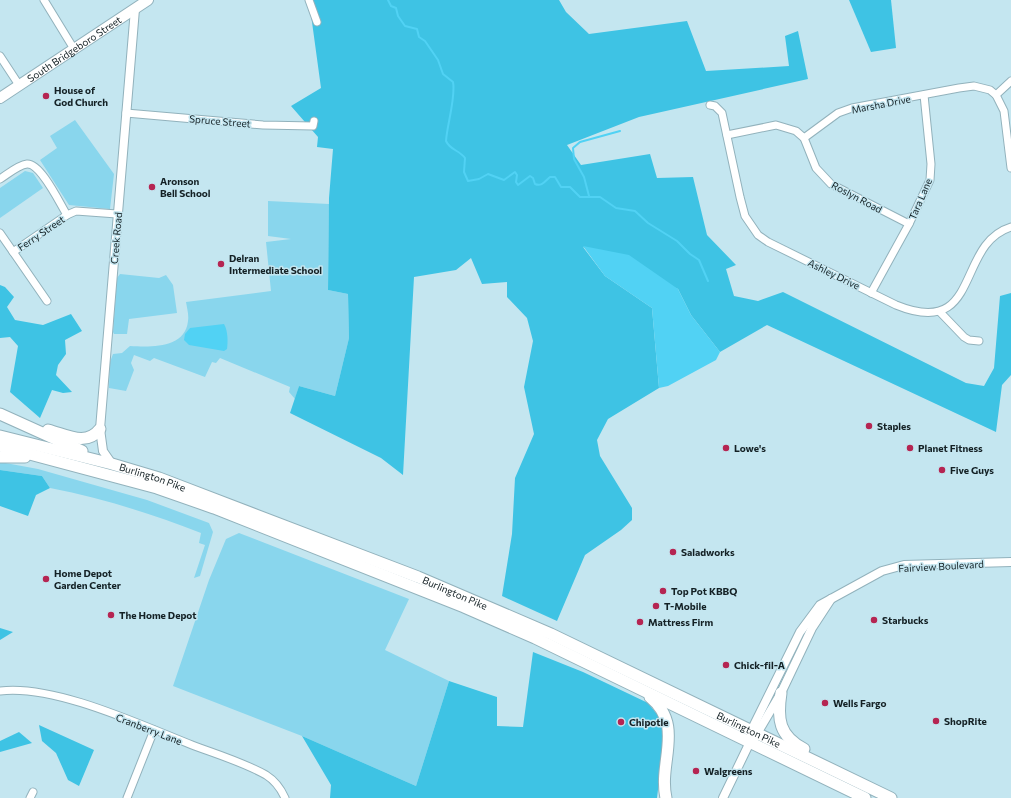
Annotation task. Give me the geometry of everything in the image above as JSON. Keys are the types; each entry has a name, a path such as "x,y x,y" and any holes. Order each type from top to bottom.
{"highway":[{"path":"2,416 84,440 95,436 100,429"},
{"path":"19,422 112,464"},
{"name":"Burlington Pike","path":"0,436 112,464 204,494 418,577 498,610 753,736 865,798"},
{"name":"Burlington Pike","path":"0,446 74,464 157,488 227,512 471,610 535,638 639,688 829,769 891,798"},
{"path":"0,457 28,458 74,464"},
{"path":"639,688 657,702 668,720 669,730 664,781 666,798"},
{"path":"780,693 778,714 783,730 792,743 819,757 829,769"}],"main road":[{"name":"South Bridgeboro Street","path":"0,98 148,0"}],"street":[{"path":"44,0 74,49"},
{"path":"309,0 317,22"},
{"name":"Creek Road","path":"112,464 103,451 100,429 135,8"},
{"path":"0,56 19,86"},
{"path":"1011,81 996,95 1004,110 1011,168"},
{"name":"Marsha Drive","path":"804,138 838,112 974,86 990,90 996,95"},
{"name":"Tara Lane","path":"871,293 909,224 930,180 931,164 924,95"},
{"name":"Ashley Drive","path":"710,105 715,106 722,113 743,210 745,216 758,235 768,242 913,312 932,314 940,312"},
{"name":"Spruce Street","path":"126,113 263,125 313,124"},
{"path":"727,135 776,125 791,129 804,138"},
{"name":"Roslyn Road","path":"804,138 816,168 831,184 909,224"},
{"path":"0,179 18,168 30,164 36,166 43,174 67,215"},
{"name":"Ferry Street","path":"13,252 67,215 76,212 118,214"},
{"path":"979,341 964,338 940,312 949,307 956,299 984,248 992,239 1005,229 1011,227"},
{"path":"0,233 47,301"},
{"name":"Fairview Boulevard","path":"753,736 800,632 820,605 882,571 904,565 1011,562"},
{"name":"Fairview Boulevard","path":"753,736 780,693 812,628 831,599"},
{"name":"Cranberry Lane","path":"0,691 24,690 74,700 154,730 267,775 282,792 285,798"},
{"path":"127,798 154,730"},
{"path":"723,798 753,736"}],"shaded area":[{"path":"309,0 559,0 566,12 589,34 687,21 706,71 789,66 785,36 798,31 808,79 639,117 567,145 581,165 650,154 657,178 693,177 707,235 736,265 726,269 734,296 758,301 783,292 966,383 984,386 994,368 1000,296 1011,293 1011,375 1002,385 996,432 767,325 720,352 691,315 678,289 583,247 605,276 652,308 659,388 608,419 597,440 600,456 632,508 632,520 621,530 585,555 557,621 502,596 512,534 515,478 534,434 524,387 533,341 527,318 507,297 507,282 482,284 471,258 456,270 414,277 403,475 381,458 290,413 299,386 335,396 349,338 348,294 328,290 329,198 333,149 317,147 318,137 291,106 321,88"},
{"path":"849,0 891,0 896,48 871,52"},
{"path":"75,120 114,174 110,209 69,205 40,160 57,148 50,136"},
{"path":"25,171 33,173 43,188 0,218 0,188"},
{"path":"268,201 329,204 328,290 348,294 349,338 335,396 299,386 295,399 289,392 290,387 220,358 216,363 212,362 205,377 154,358 150,361 134,355 131,363 134,370 126,391 109,388 110,362 113,354 122,353 130,346 156,346 174,341 180,337 185,330 188,321 186,302 271,291 266,242 291,239 268,236"},
{"path":"583,246 629,255 678,289 691,315 720,352 716,360 668,386 659,388 652,308 605,276"},
{"path":"120,274 159,278 166,275 173,285 177,313 129,319 127,334 114,334 117,278"},
{"path":"0,285 5,287 14,297 7,307 15,320 43,325 71,314 82,331 65,340 66,354 58,365 56,375 72,392 63,393 52,390 40,418 10,392 18,346 10,337 0,338"},
{"path":"224,324 228,339 227,349 224,351 189,345 184,340 185,334 190,328"},
{"path":"0,462 38,469 147,500 209,523 213,532 200,576 194,578 205,545 199,543 201,533 127,507 50,488 42,476 0,470"},
{"path":"0,470 42,476 50,488 36,495 28,516 0,506"},
{"path":"239,533 409,599 385,650 449,681 416,786 302,736 173,686 209,580 226,539"},
{"path":"0,628 13,632 0,640"},
{"path":"533,652 583,672 648,703 661,719 664,739 657,798 330,798 331,785 302,736 416,786 449,681 497,697 497,726 523,727"},
{"path":"39,725 94,750 79,786 68,780 56,753 42,741"},
{"path":"19,732 32,743 0,752 0,741"}],"waterway":[{"path":"388,0 391,6 396,8 398,16 405,26 417,29 419,37 425,41 438,60 443,74 453,82 454,88 446,141 465,158 464,172 468,181 479,179 488,174 504,180 515,172 517,175 516,182 518,185 530,176 533,178 535,184 540,185 550,177 555,177 561,187 570,187 580,197 600,197 616,208 635,211 648,223 677,241 690,254 699,260 708,281"},
{"path":"589,196 584,177 574,159 573,148 580,142 620,131"}],"place":[{"name":"House of God Church","path":"46,96"},
{"name":"Aronson Bell School","path":"152,187"},
{"name":"Delran Intermediate School","path":"221,264"},
{"name":"Staples","path":"869,426"},
{"name":"Lowe's","path":"726,448"},
{"name":"Planet Fitness","path":"910,448"},
{"name":"Five Guys","path":"942,470"},
{"name":"Saladworks","path":"673,552"},
{"name":"Home Depot Garden Center","path":"46,579"},
{"name":"Top Pot KBBQ","path":"663,591"},
{"name":"T-Mobile","path":"656,606"},
{"name":"The Home Depot","path":"111,615"},
{"name":"Starbucks","path":"874,620"},
{"name":"Mattress Firm","path":"640,622"},
{"name":"Chick-fil-A","path":"726,665"},
{"name":"Wells Fargo","path":"825,703"},
{"name":"ShopRite","path":"936,721"},
{"name":"Chipotle","path":"621,722"},
{"name":"Walgreens","path":"696,771"}]}
